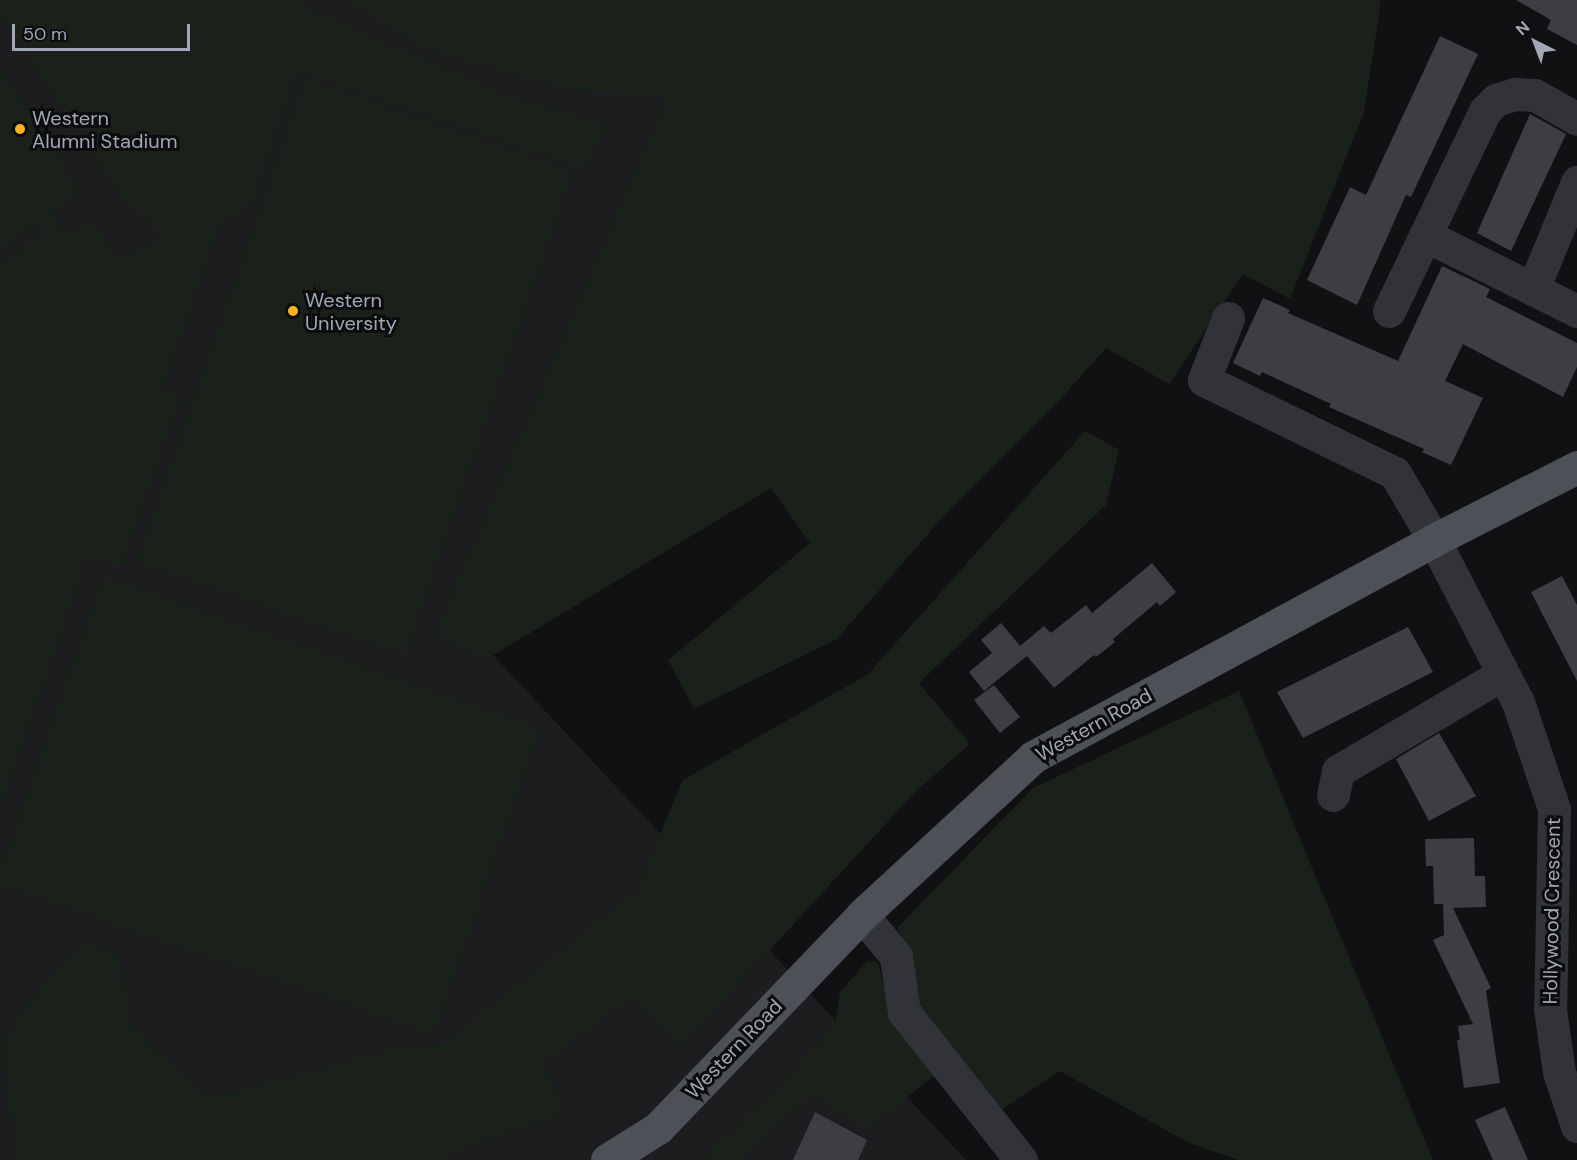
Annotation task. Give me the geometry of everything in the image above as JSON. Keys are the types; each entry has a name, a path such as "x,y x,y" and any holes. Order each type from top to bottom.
{"main road":[{"name":"Western Road","path":"607,1160 658,1128 862,915 1033,758 1434,540 1577,467"}],"street":[{"path":"1389,311 1485,111 1496,100 1515,94 1535,95 1577,119"},
{"path":"1533,289 1577,182"},
{"path":"1426,236 1577,312"},
{"name":"Hollywood Crescent","path":"1228,318 1204,380 1395,473 1434,540 1518,702 1554,810 1550,1009 1559,1072 1577,1126"},
{"path":"1333,795 1338,771 1503,674"},
{"path":"862,915 896,956 904,1012 1021,1160"}],"shaded area":[{"name":"Western University","path":"0,0 712,0 462,622 966,1160 0,1160"},
{"path":"0,0 300,0 312,11 511,97 607,126 585,169 299,72 254,202 220,226 163,391 181,400 123,565 87,560 0,813 0,265 41,233 34,223 0,251 0,66 81,191 52,211 67,236 93,221 122,261 163,236 114,190 0,15"},
{"path":"345,0 1377,0 1381,2 1364,112 1290,299 1243,274 1169,384 1106,348 1066,393 947,512 837,639 694,709 668,660 810,543 771,488 485,660 434,633 661,110 660,96 574,91 425,48"},
{"path":"304,79 574,172 406,655 136,561"},
{"path":"1085,431 1119,450 1106,505 919,683 970,744 915,792 680,1048 631,996 544,1062 565,1113 478,1142 439,1160 16,1160 0,1044 28,1001 82,943 118,954 134,1029 211,1099 391,1050 444,1043 635,893 683,780 868,674"},
{"path":"102,577 541,729 435,1034 0,884 0,869"},
{"path":"1239,691 1433,1160 1239,1160 1189,1143 1060,1071 1001,1110 916,1006 898,927 1033,788"},
{"path":"867,961 878,962 891,1015 937,1073 866,1130 812,1094 740,1160 699,1160 766,1099 820,1040 836,1019 840,992"}],"building":[{"path":"1516,0 1577,0 1577,45 1547,29 1551,20"},
{"path":"1440,36 1478,54 1411,197 1406,195 1357,305 1307,280 1350,187 1366,195"},
{"path":"1530,114 1566,134 1511,251 1477,233"},
{"path":"1442,266 1490,289 1486,297 1577,343 1577,367 1563,397 1463,344 1445,381 1483,398 1451,465 1422,452 1424,449 1329,407 1331,404 1262,372 1260,376 1233,363 1263,298 1290,310 1288,313 1398,361"},
{"path":"1152,563 1176,592 1160,606 1157,602 1113,639 1115,642 1096,657 1094,655 1054,688 1027,656 984,691 969,672 992,653 981,640 1001,623 1020,646 1044,626 1051,633 1086,605 1092,613"},
{"path":"1562,576 1577,605 1577,681 1531,592"},
{"path":"1408,627 1433,672 1303,738 1277,692"},
{"path":"994,685 1020,717 1000,733 974,700"},
{"path":"1439,733 1476,796 1429,821 1396,759"},
{"path":"1474,838 1475,876 1485,876 1486,907 1453,908 1491,988 1486,991 1500,1083 1464,1088 1457,1040 1460,1040 1458,1026 1473,1024 1433,940 1444,935 1443,904 1434,904 1433,866 1426,866 1425,839"},
{"path":"1505,1107 1528,1160 1493,1160 1475,1120"},
{"path":"815,1112 867,1140 858,1160 793,1160"}],"place":[{"name":"Western Alumni Stadium","path":"20,129"},
{"name":"Western University","path":"293,311"}]}
